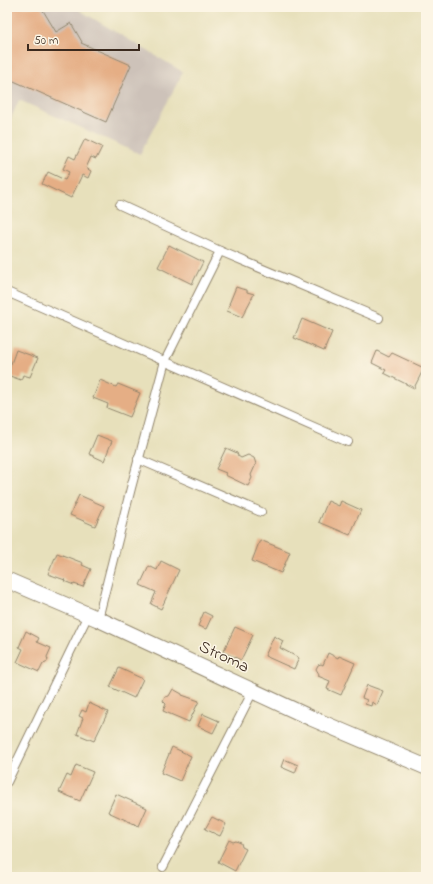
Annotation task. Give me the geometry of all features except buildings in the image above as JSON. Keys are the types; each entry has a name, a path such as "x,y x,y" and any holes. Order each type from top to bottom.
{"street":[{"name":"Stroma","path":"7,580 93,617 311,718 426,768"}],"lane":[{"path":"120,205 220,252 379,318"},
{"path":"7,782 93,617 165,361 220,252"},
{"path":"7,292 348,442"},
{"path":"138,459 261,512"},
{"path":"163,867 253,691"}],"shaded area":[{"path":"7,7 74,7 183,72 140,154 19,100 7,127"}]}
